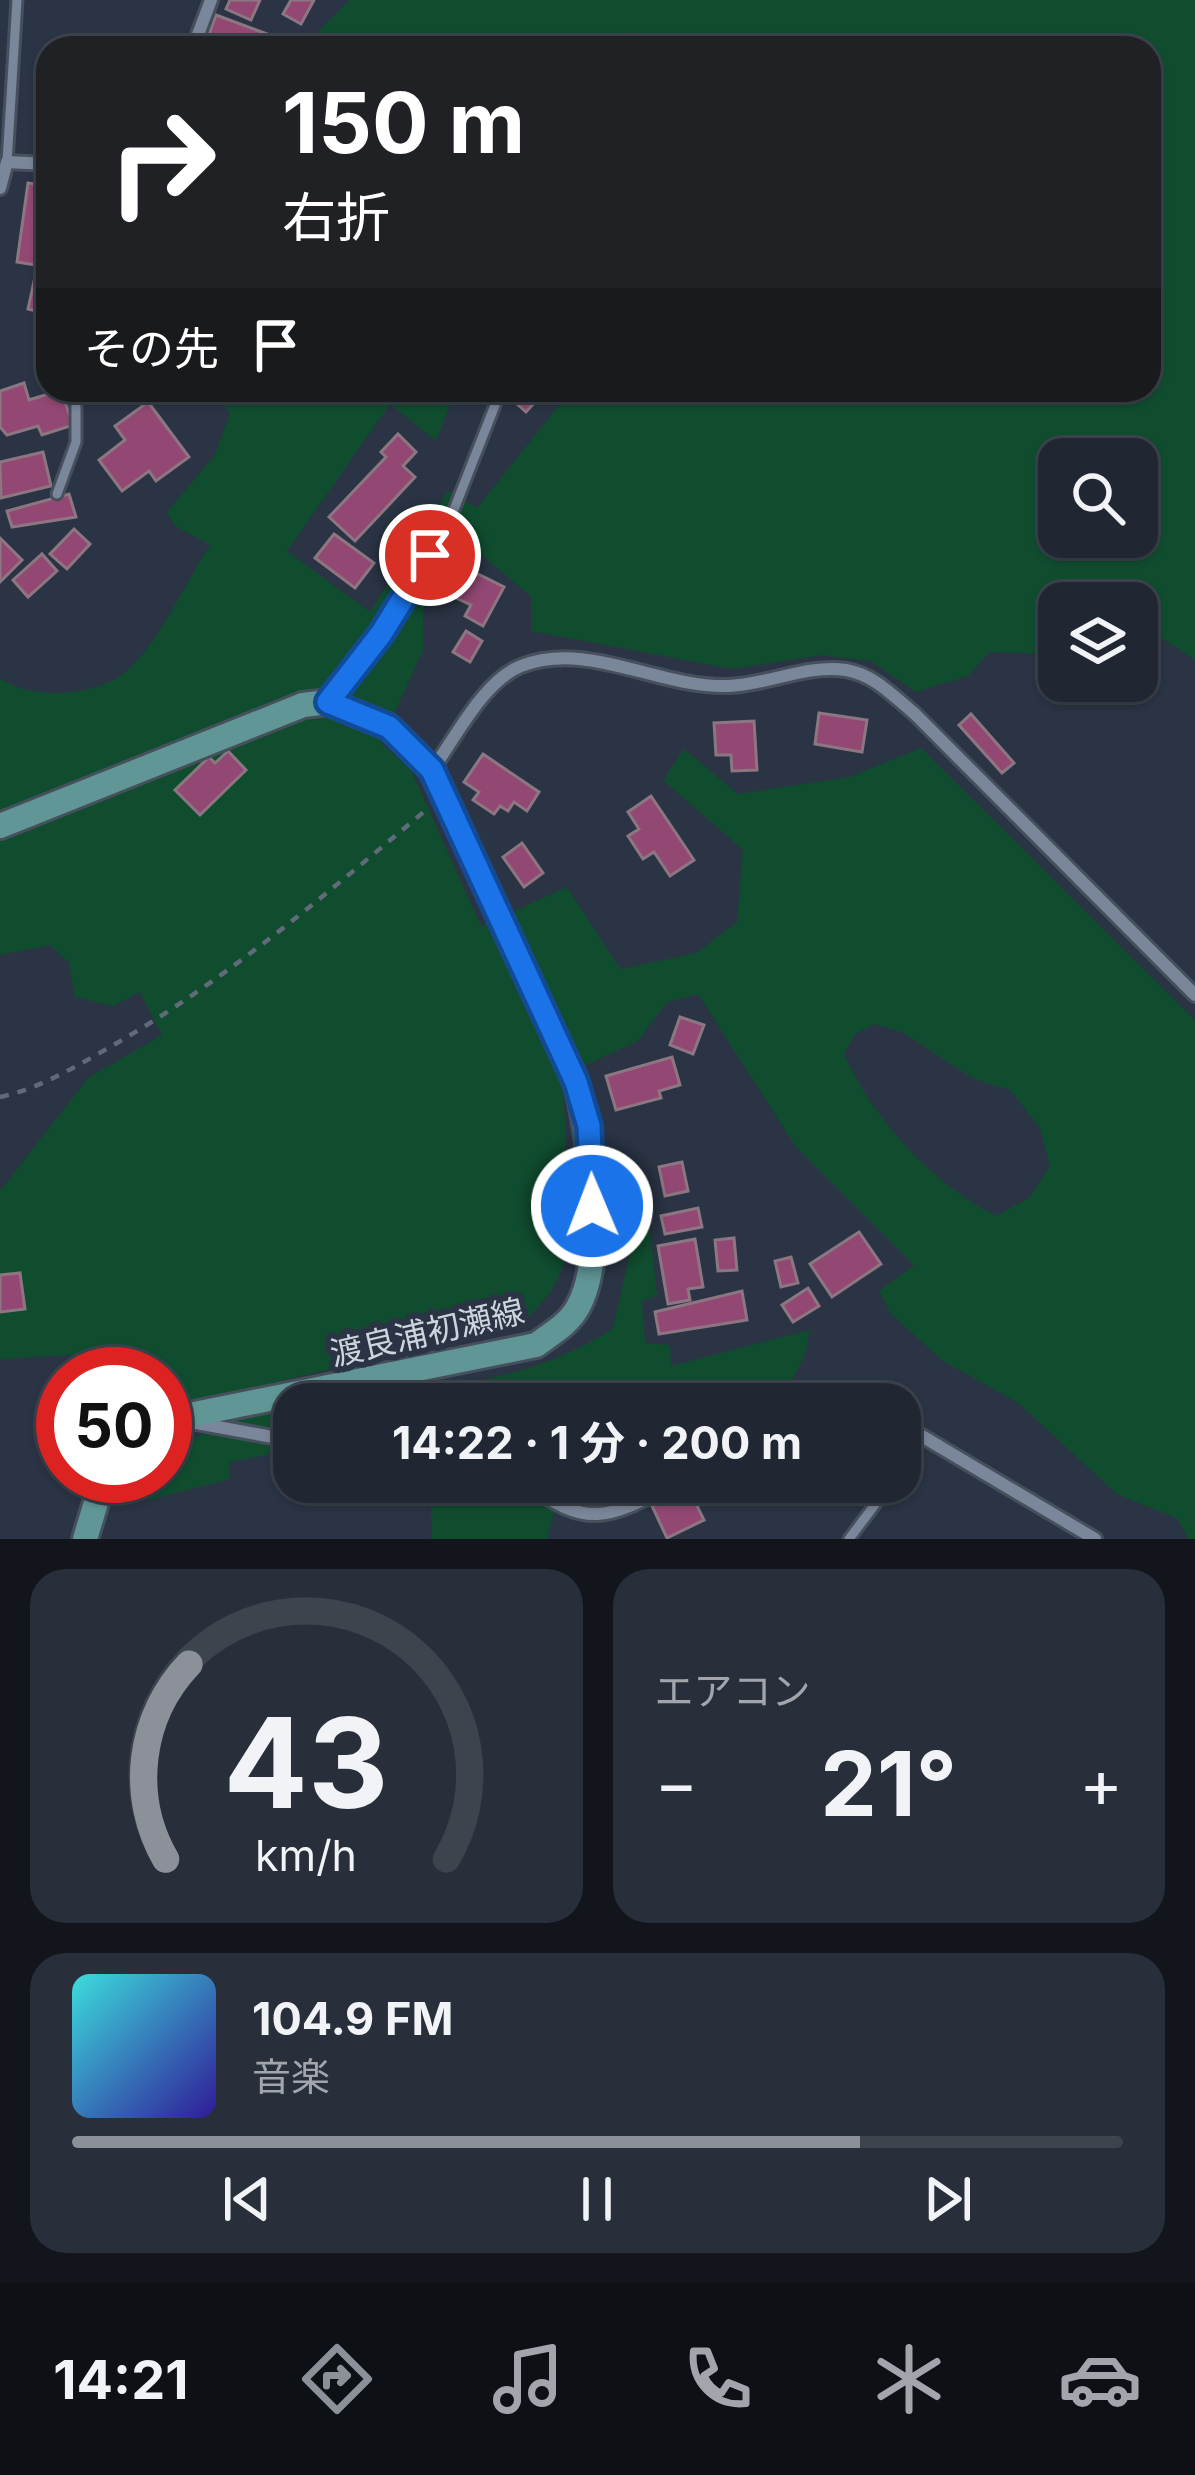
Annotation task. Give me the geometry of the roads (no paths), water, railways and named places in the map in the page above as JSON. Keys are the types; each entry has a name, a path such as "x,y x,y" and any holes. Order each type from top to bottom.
{"main road":[{"name":"渡良浦初瀬線","path":"192,1414 536,1345 577,1310 585,1289 592,1206 589,1126 576,1082 438,782 389,727 328,702"},
{"path":"0,826 276,713 328,702"},
{"path":"85,1539 96,1503"}],"street":[{"path":"198,36 212,0"},
{"path":"0,188 8,162 36,163"},
{"path":"438,782 496,682 517,667 541,661 585,658 675,684 732,686 821,670 871,678 915,714 1195,995"},
{"path":"192,1423 273,1437"},
{"path":"921,1435 1096,1539"},
{"path":"559,1503 579,1516 615,1514 637,1503"}],"lane":[{"path":"8,162 17,0"},
{"path":"57,494 76,442 76,402"},
{"path":"328,702 400,606 451,517 496,402"},
{"path":"850,1539 877,1503"}]}
